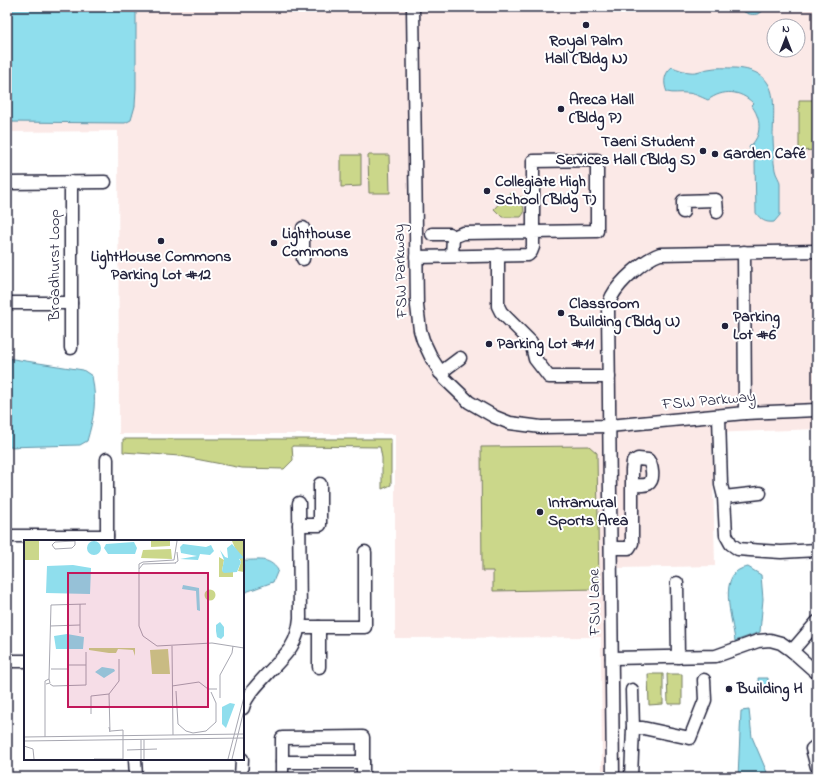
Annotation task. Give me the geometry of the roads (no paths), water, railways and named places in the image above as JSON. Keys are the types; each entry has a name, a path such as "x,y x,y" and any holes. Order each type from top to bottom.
{"street":[{"name":"FSW Parkway","path":"413,7 417,306 420,330 427,350 440,373 452,387 469,402 495,417 510,423 540,427 609,426 745,413 817,410"},
{"path":"416,257 528,255 533,247 533,232 533,161 597,160 597,231 533,232 463,233 453,237"},
{"name":"Broadhurst Loop","path":"71,182 71,348"},
{"path":"7,183 105,182"},
{"path":"683,212 683,200 716,200 717,212"},
{"path":"303,228 303,259"},
{"path":"432,234 449,234 453,237"},
{"path":"452,256 453,237"},
{"name":"FSW Lane","path":"613,777 608,308 611,298 615,291 637,268 652,257 660,254 817,251"},
{"path":"744,252 745,413"},
{"path":"498,255 498,306 501,312 531,342 535,359 549,377 609,377"},
{"path":"7,303 71,303"},
{"path":"440,373 460,358"},
{"path":"719,416 721,485 724,497 726,535 731,544 738,549 781,552 817,550"},
{"path":"7,536 107,539 107,459"},
{"path":"300,525 320,525 320,484"},
{"path":"611,548 630,548 632,543 632,485"},
{"path":"724,497 760,493"},
{"path":"244,703 250,694 284,658 298,634 300,618 299,503"},
{"path":"299,627 365,627 365,552"},
{"path":"677,583 678,657"},
{"path":"792,651 817,622"},
{"path":"319,627 319,666"},
{"path":"612,658 716,656 758,641 770,640 781,643 817,673"},
{"path":"7,661 24,661"},
{"path":"633,728 643,728 690,738 705,700 704,680"},
{"path":"631,777 633,728 632,690"},
{"path":"282,777 282,738 356,737 363,737 363,777"},
{"path":"817,745 812,749 817,767"},
{"path":"135,760 136,777"},
{"path":"240,777 242,760"},
{"path":"282,762 363,762"}],"water":[{"path":"7,7 136,7 136,88 135,106 131,120 125,123 7,122"},
{"path":"739,7 765,7 760,13 749,14"},
{"path":"672,67 683,71 692,72 715,68 735,68 750,71 761,76 768,83 772,92 774,114 774,166 780,184 780,215 774,222 768,222 760,218 756,213 755,162 749,147 754,143 757,137 759,126 757,115 751,105 753,103 737,93 731,92 714,96 708,100 692,94 667,92 665,78 667,72"},
{"path":"7,358 83,370 92,376 94,385 94,409 87,441 80,445 7,447"},
{"path":"244,560 262,560 274,566 278,570 273,582 244,593"},
{"path":"748,567 761,575 763,599 760,632 735,641 728,598 729,587 732,577 738,570"},
{"path":"758,678 768,678 769,694 759,694"},
{"path":"749,710 752,737 769,777 738,777 741,711"}],"place":[{"name":"Royal Palm Hall (Bldg N)","path":"586,25"},
{"name":"Areca Hall (Bldg P)","path":"561,109"},
{"name":"Taeni Student Services Hall (Bldg S)","path":"703,151"},
{"name":"Garden Café","path":"715,154"},
{"name":"Collegiate High School (Bldg T)","path":"487,191"},
{"name":"LightHouse Commons Parking Lot #12","path":"161,241"},
{"name":"Lighthouse Commons","path":"274,243"},
{"name":"Classroom Building (Bldg U)","path":"561,313"},
{"name":"Parking Lot #6","path":"725,326"},
{"name":"Parking Lot #11","path":"489,344"},
{"name":"Intramural Sports Area","path":"540,512"},
{"name":"Building H","path":"729,689"}]}
